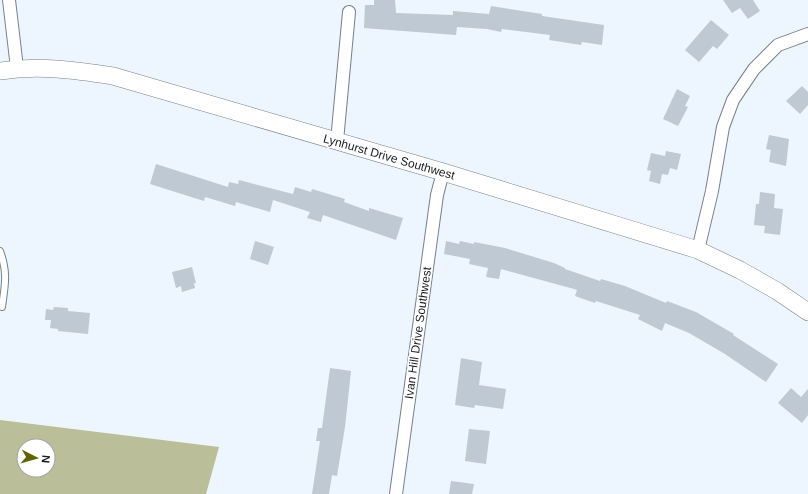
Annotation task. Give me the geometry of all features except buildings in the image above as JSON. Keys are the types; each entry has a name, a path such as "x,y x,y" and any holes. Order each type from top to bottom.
{"street":[{"path":"9,0 17,68"},
{"path":"337,141 349,12"},
{"path":"698,250 712,191 723,128 733,100 754,69 778,45 808,34"},
{"name":"Lynhurst Drive Southwest","path":"0,71 17,68 65,68 113,76 443,172 698,250 740,270 777,291 808,312"},
{"name":"Ivan Hill Drive Southwest","path":"396,494 438,195 443,172"}],"lane":[{"path":"0,251 5,266 5,285 2,307"}],"green space":[{"path":"0,420 219,447 206,494 0,494"}]}
